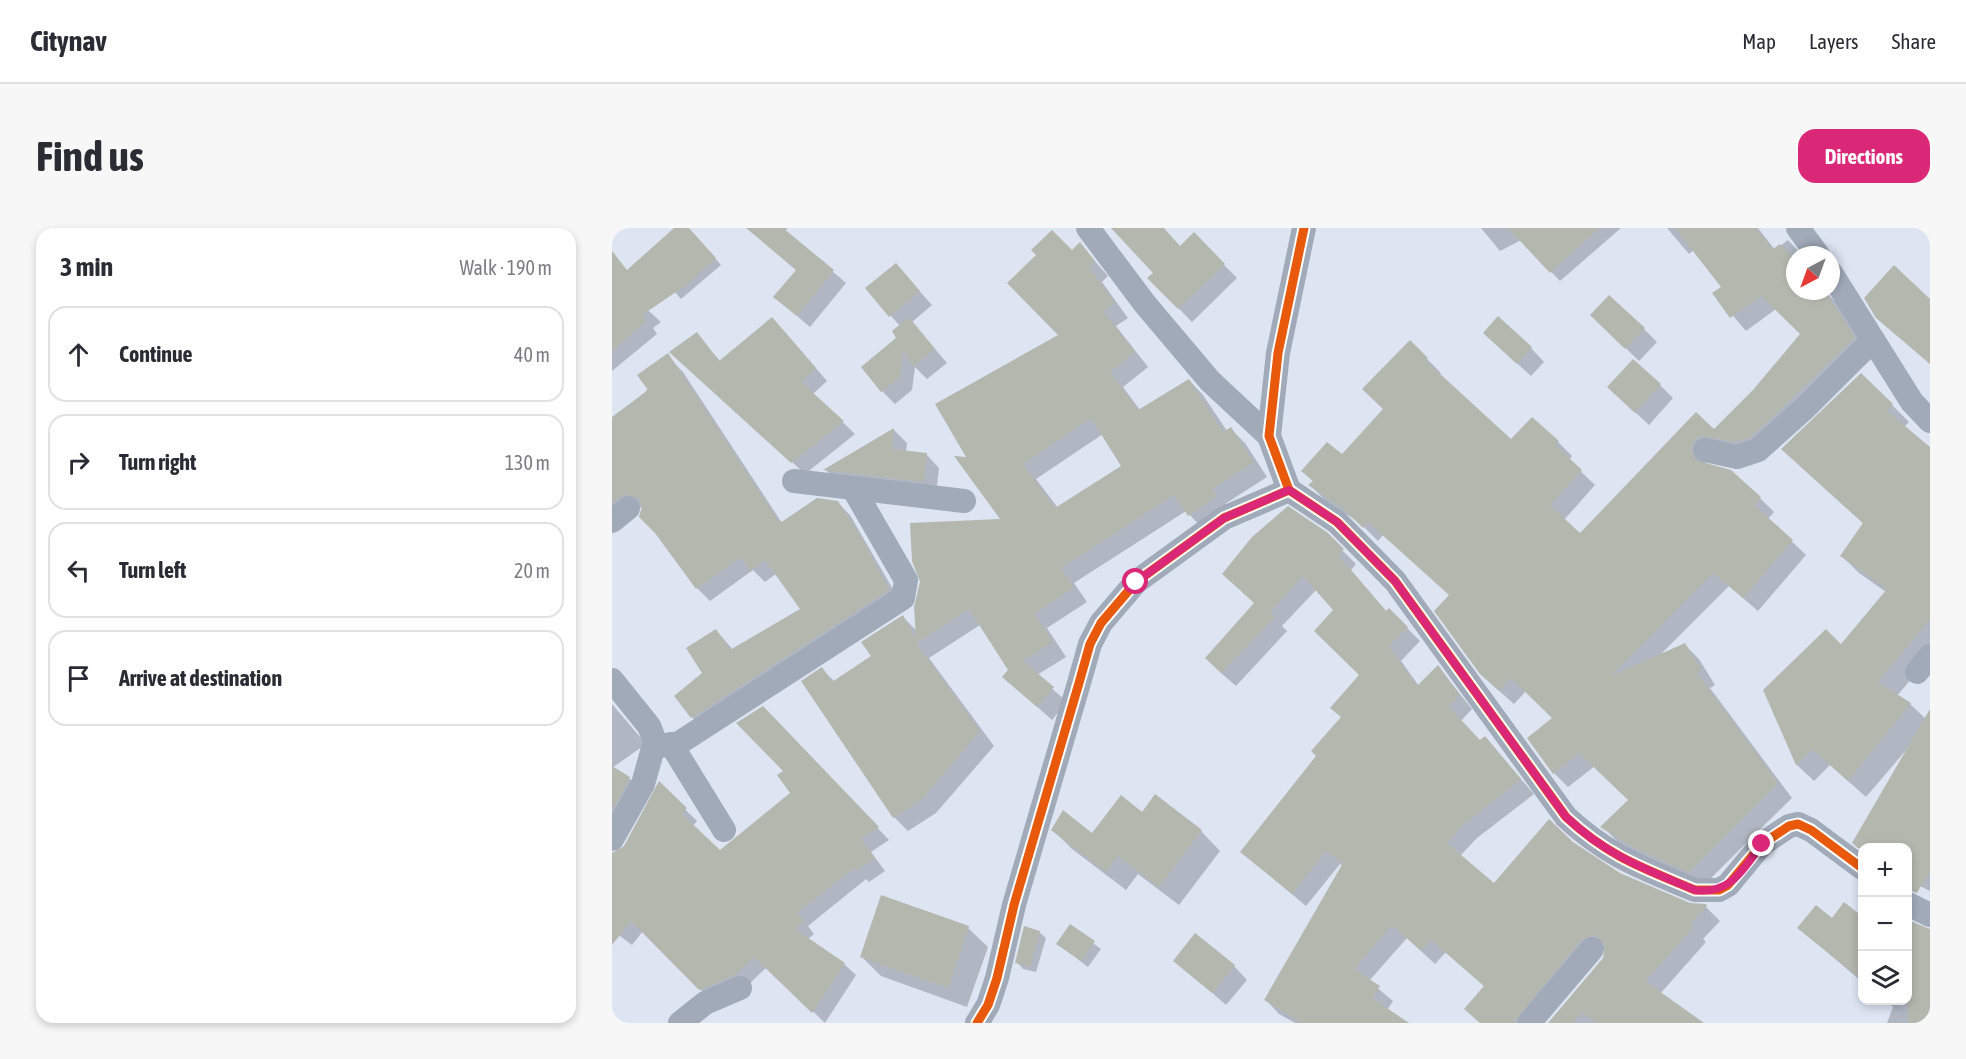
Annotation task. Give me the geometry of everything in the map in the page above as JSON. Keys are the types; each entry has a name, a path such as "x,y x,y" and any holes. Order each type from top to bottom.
{"street":[{"path":"1088,228 1144,304 1203,372 1269,436 1289,490 1337,522 1395,581 1566,817 1590,840 1618,858 1695,890 1708,892 1728,885 1762,844 1789,826 1798,824 1811,830 1858,864"},
{"path":"1269,436 1278,353 1304,228"},
{"path":"1798,228 1811,246"},
{"path":"1840,287 1912,402 1930,421"},
{"path":"1705,450 1737,457 1758,450 1806,407 1873,340"},
{"path":"794,481 964,501"},
{"path":"612,839 662,746 689,736 903,598 906,580 854,488"},
{"path":"977,1023 988,1005 997,978 1014,905 1078,682 1090,644 1101,623 1136,582 1224,518 1289,490"},
{"path":"612,680 649,726 724,830"},
{"path":"1912,906 1930,915"},
{"path":"1529,1023 1592,949"},
{"path":"680,1023 705,1003 740,988"}],"building":[{"path":"674,228 689,228 716,258 685,286 642,315 646,321 612,351 612,251 627,270"},
{"path":"746,228 783,228 834,270 797,316 773,297 796,270"},
{"path":"1111,228 1164,228 1180,246 1194,232 1225,264 1178,309 1147,278 1153,273"},
{"path":"1508,228 1599,228 1550,273"},
{"path":"1675,228 1756,228 1773,249 1780,244 1786,250 1786,300 1831,300 1855,338 1751,437 1736,442 1701,436 1694,441 1691,448 1695,460 1731,470 1761,497 1754,505 1793,540 1743,598 1713,573 1611,676 1685,643 1702,670 1697,673 1778,783 1689,872 1634,848 1600,827 1628,800 1579,753 1553,774 1527,738 1552,718 1511,678 1499,691 1480,674 1434,611 1449,595 1368,522 1363,528 1345,510 1308,485 1313,481 1301,471 1327,442 1342,454 1383,409 1362,389 1410,340 1428,358 1425,360 1511,439 1532,417 1559,441 1555,445 1582,470 1550,505 1580,533 1696,412 1714,429 1753,390 1800,334 1761,296 1730,318 1712,293 1721,287"},
{"path":"1052,230 1072,250 1080,242 1095,261 1089,267 1115,303 1103,311 1135,352 1110,372 1138,410 1189,379 1223,432 1231,427 1254,462 1212,489 1217,496 1188,516 1174,495 1061,568 1074,587 1034,614 1053,642 1023,661 1054,687 1037,707 1002,677 1008,670 969,609 916,643 980,731 922,799 893,818 801,681 822,667 832,682 871,656 861,642 903,615 916,639 914,607 920,582 912,561 910,523 1000,519 954,456 966,457 935,404 1058,335 1007,283 1036,255 1031,250","holes":["1091,418 1121,466 1055,508 1023,464"]},
{"path":"896,263 920,291 889,317 865,288"},
{"path":"1894,265 1930,299 1930,364 1876,318 1864,298"},
{"path":"1609,295 1645,328 1625,349 1590,315"},
{"path":"1498,316 1532,347 1517,364 1483,333"},
{"path":"772,317 816,368 801,382 844,421 791,463 669,352 697,332 719,361"},
{"path":"909,317 935,349 913,366 903,350 900,377 881,392 861,367 896,338 892,331"},
{"path":"668,353 780,523 817,498 838,501 859,533 889,590 691,718 674,696 702,673 686,648 716,629 730,650 800,609 765,560 751,571 741,557 696,589 655,533 639,517 642,506 639,499 626,494 612,503 612,417 648,390 637,375"},
{"path":"1633,359 1661,384 1635,413 1607,387"},
{"path":"1861,373 1893,404 1887,411 1930,447 1930,619 1878,682 1911,703 1848,781 1812,749 1796,765 1763,690 1826,629 1841,644 1887,589 1840,556 1863,523 1781,449"},
{"path":"894,428 892,449 927,453 924,482 823,470"},
{"path":"1288,506 1328,533 1344,549 1338,555 1386,611 1389,608 1408,627 1389,646 1417,686 1438,665 1460,695 1448,706 1480,740 1485,736 1521,779 1464,824 1447,843 1494,883 1549,819 1573,842 1620,873 1690,903 1706,904 1707,906 1690,924 1694,927 1645,981 1704,1023 1598,1023 1582,1012 1573,1023 1548,1023 1603,958 1605,944 1594,935 1581,940 1513,1023 1480,1023 1464,1009 1484,986 1431,940 1421,951 1392,925 1354,969 1380,986 1372,998 1409,1023 1303,1023 1264,1000 1343,863 1326,851 1292,894 1240,852 1316,756 1311,751 1341,717 1330,708 1359,675 1314,631 1333,610 1303,576 1270,612 1275,617 1221,673 1205,658 1254,603 1222,574 1252,537"},
{"path":"763,706 879,827 861,839 875,858 856,871 854,868 797,913 804,921 795,929 845,963 812,1013 754,957 735,975 699,990 631,921 612,945 612,853 624,846 659,781 687,808 682,814 720,850 790,793 777,775 783,771 736,723"},
{"path":"1930,709 1930,871 1917,893 1912,891 1912,843 1858,843 1858,848 1852,843"},
{"path":"612,766 630,777 614,807 612,806"},
{"path":"1155,794 1202,830 1159,887 1118,856 1106,872 1051,830 1063,810 1092,833 1121,795 1142,812"},
{"path":"881,895 969,926 948,988 860,957"},
{"path":"1844,902 1858,913 1858,977 1797,928 1816,905 1832,918"},
{"path":"1912,922 1930,929 1930,1013 1926,1023 1908,1023 1908,1005 1912,1005"},
{"path":"1070,924 1095,941 1081,961 1056,944"},
{"path":"1024,926 1040,931 1030,967 1015,963"},
{"path":"1195,933 1235,965 1212,993 1173,961"}],"cycle path":[{"path":"977,1023 988,1005 997,978 1014,905 1090,644 1101,623 1136,582 1224,518 1289,490 1269,436 1278,353 1304,228"},
{"path":"1289,490 1337,522 1395,581 1566,817 1612,852 1695,890 1719,890 1728,885 1762,844 1789,826 1798,824 1811,830 1858,865"}],"route":[{"path":"1136,582 1224,518 1289,490 1337,522 1395,581 1566,817 1590,840 1618,858 1695,890 1708,892 1728,885 1762,844"}]}
